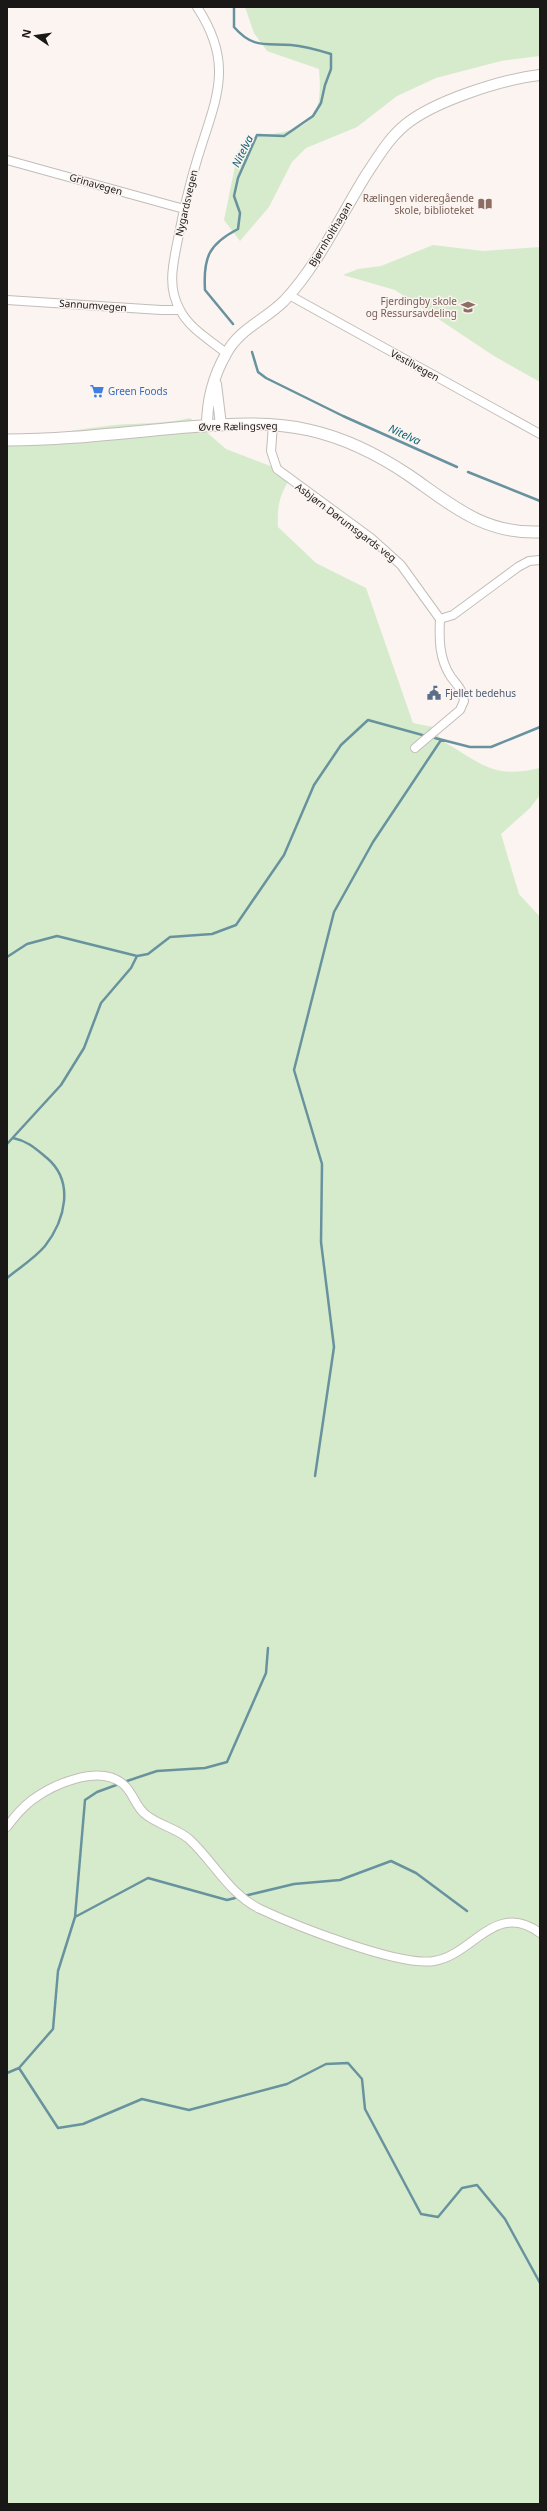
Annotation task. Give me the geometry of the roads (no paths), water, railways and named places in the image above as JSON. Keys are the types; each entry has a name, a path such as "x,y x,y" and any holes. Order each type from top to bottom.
{"main road":[{"name":"Øvre Rælingsveg","path":"7,440 221,425 273,424 322,433 364,449 411,477 458,511 482,522 511,531 540,532"}],"street":[{"name":"Nygardsvegen","path":"197,7 208,25 218,52 220,77 214,109 196,162 184,209 172,269 172,288 180,310 192,326 226,352"},
{"name":"Bjørnholthagan","path":"226,352 246,330 274,310 289,295 313,263 378,156 404,125 424,113 490,85 511,79 540,75"},
{"name":"Grinavegen","path":"7,160 184,209"},
{"name":"Vestlivegen","path":"289,295 540,434"},
{"name":"Sannumvegen","path":"7,300 180,310"},
{"path":"207,426 207,407 226,352"},
{"path":"216,382 221,425"},
{"name":"Asbjørn Dørumsgards veg","path":"273,424 271,450 277,469 371,538 401,565 440,619"},
{"path":"415,748 460,710 464,701 460,688 443,662 439,634 440,619 453,615 518,567 529,561 540,560"},
{"path":"7,1827 32,1800 48,1790 74,1780 101,1775 123,1784 144,1814 188,1839 241,1897 259,1908 312,1930 399,1958 422,1962 451,1957 487,1929 503,1924 520,1924 540,1934"}],"waterway":[{"name":"Nitelva","path":"233,324 205,290 205,269 207,260 214,246 220,240 238,229 240,213 234,196 238,178 257,135 284,136 313,116 321,103 325,85 331,69 331,54 301,46 260,44 247,39 234,27 234,7"},
{"name":"Nitelva","path":"252,352 258,372 266,378 343,416 457,467"},
{"name":"Nitelva","path":"468,472 540,501"},
{"path":"7,1144 61,1085 84,1048 101,1003 131,968 137,956 148,954 170,937 212,934 236,925 284,855 314,785 341,745 368,720 426,736"},
{"path":"431,737 470,747 491,747 540,727"},
{"path":"315,1476 334,1347 321,1242 322,1164 294,1070 334,912 373,842 441,740"},
{"path":"7,957 27,944 57,936 137,956"},
{"path":"7,1278 32,1259 45,1246 58,1225 64,1201 64,1190 61,1178 56,1168 47,1158 32,1146 13,1138"},
{"path":"124,1782 157,1771 205,1768 227,1762 266,1673 268,1648"},
{"path":"7,2073 19,2068 53,2029 58,1971 75,1917 85,1800 97,1792 119,1784"},
{"path":"244,1896 294,1884 340,1880 391,1861 416,1873 467,1911"},
{"path":"75,1917 148,1878 227,1900 239,1897"},
{"path":"19,2068 58,2128 83,2124 142,2099 189,2110 287,2084 326,2064 348,2063 362,2079 365,2109 421,2214 438,2217 462,2188 477,2185 505,2219 540,2283"}],"place":[{"name":"Rælingen videregående skole, biblioteket","path":"485,204"},
{"name":"Fjerdingby skole og Ressursavdeling","path":"468,307"},
{"name":"Green Foods","path":"97,391"},
{"name":"Fjellet bedehus","path":"434,693"}]}
